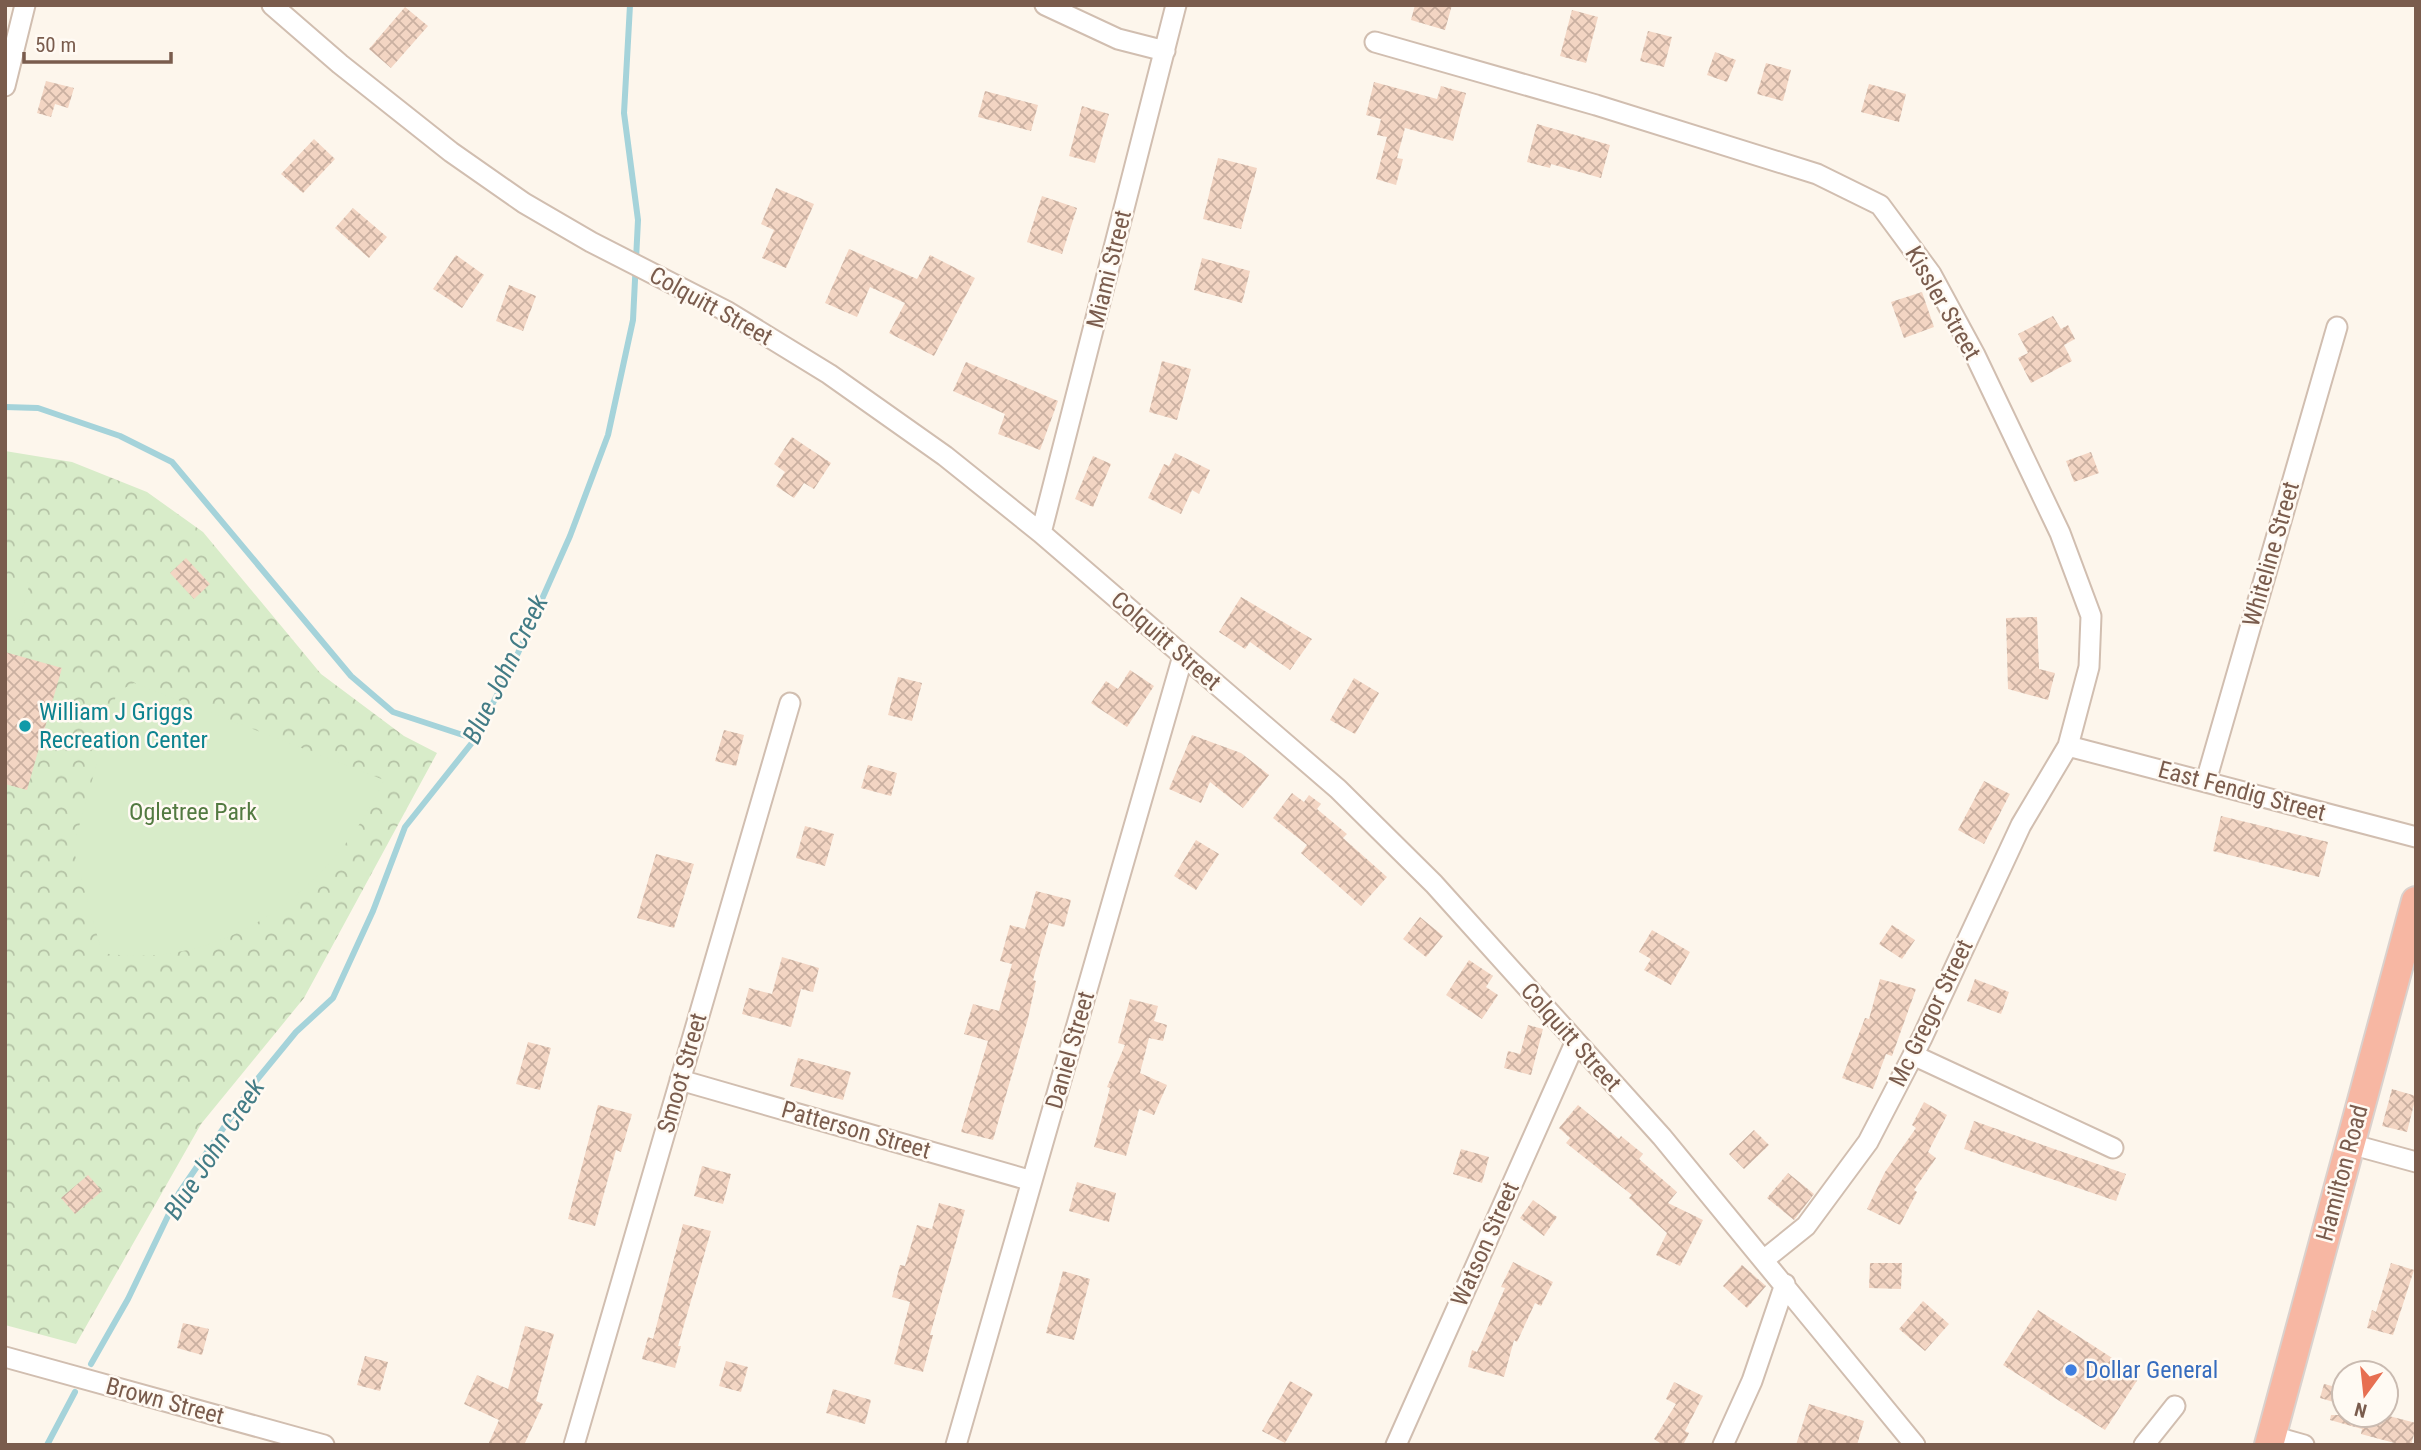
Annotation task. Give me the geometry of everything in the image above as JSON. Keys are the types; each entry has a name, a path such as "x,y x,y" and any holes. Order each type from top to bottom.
{"highway":[{"name":"Hamilton Road","path":"2270,1441 2416,901"}],"street":[{"path":"5,86 25,5"},
{"name":"Colquitt Street","path":"272,5 340,64 482,174 591,242 728,312 829,374 946,456 1041,533 1357,808 1434,884 1575,1043 1662,1136 1915,1445"},
{"path":"1045,5 1118,39 1165,51"},
{"name":"Miami Street","path":"1041,533 1176,5"},
{"name":"Kissler Street","path":"1375,43 1597,105 1817,174 1880,205 1931,274 1975,355 2060,533 2091,616 2089,667 2068,746"},
{"name":"Whiteline Street","path":"2206,781 2337,327"},
{"name":"Daniel Street","path":"956,1445 1183,656"},
{"name":"Smoot Street","path":"574,1445 790,703"},
{"name":"East Fendig Street","path":"2068,746 2416,837"},
{"name":"Mc Gregor Street","path":"1765,1259 1806,1226 1868,1142 1913,1055 2021,825 2068,746"},
{"name":"Watson Street","path":"1396,1445 1575,1043"},
{"path":"1913,1055 2113,1148"},
{"name":"Patterson Street","path":"680,1080 1032,1181"},
{"path":"2350,1144 2416,1162"},
{"path":"1723,1445 1752,1381 1785,1284"},
{"name":"Brown Street","path":"5,1357 324,1445"},
{"path":"2144,1445 2175,1406"},
{"path":"2270,1441 2304,1445"}],"green space":[{"name":"Ogletree Park","path":"5,451 72,462 147,492 203,532 321,674 404,736 437,753 304,998 201,1124 76,1344 5,1325"},
{"path":"5,576 30,583 19,620 5,616"},
{"path":"134,683 384,780 363,819 336,855 305,887 271,914 233,935 191,949 148,955 102,953 73,848 117,692"}],"building":[{"path":"1415,5 1452,5 1445,30 1411,20"},
{"path":"405,7 428,26 391,68 369,49"},
{"path":"1572,10 1598,17 1586,63 1560,56"},
{"path":"1648,31 1672,37 1664,67 1640,61"},
{"path":"1715,52 1736,60 1727,82 1707,75"},
{"path":"1766,63 1791,70 1783,101 1757,94"},
{"path":"46,81 74,88 68,108 55,104 51,117 37,113"},
{"path":"1374,82 1437,99 1441,86 1466,93 1453,141 1405,128 1397,158 1403,159 1396,185 1376,179 1387,137 1377,135 1381,119 1366,115"},
{"path":"1869,84 1906,94 1899,122 1861,112"},
{"path":"985,91 1038,105 1031,131 978,117"},
{"path":"1082,106 1109,114 1095,163 1069,156"},
{"path":"1537,124 1610,145 1601,178 1551,164 1550,168 1527,162"},
{"path":"314,139 335,159 303,193 281,174"},
{"path":"1218,158 1257,168 1241,229 1203,219"},
{"path":"776,188 814,204 786,268 762,258 774,230 761,224"},
{"path":"1042,196 1077,208 1062,254 1027,242"},
{"path":"353,208 387,237 369,258 335,228"},
{"path":"849,249 917,279 930,255 975,278 934,356 889,333 905,303 870,287 857,317 825,303"},
{"path":"456,255 484,275 462,308 433,289"},
{"path":"1202,258 1250,271 1242,303 1194,290"},
{"path":"509,285 536,296 523,331 496,321"},
{"path":"1922,292 1934,327 1904,338 1891,302"},
{"path":"2053,316 2061,329 2068,325 2075,339 2064,345 2072,361 2031,383 2018,358 2028,353 2018,334"},
{"path":"1162,361 1191,369 1177,420 1149,412"},
{"path":"966,362 1058,401 1040,450 998,434 1005,414 953,391"},
{"path":"792,437 831,463 814,489 804,483 794,498 776,486 785,472 774,464"},
{"path":"2091,452 2099,473 2074,482 2066,461"},
{"path":"1175,453 1210,470 1199,494 1192,490 1181,514 1148,498 1164,464 1169,466"},
{"path":"1093,456 1111,464 1093,507 1075,499"},
{"path":"186,558 210,584 194,599 170,573"},
{"path":"1241,597 1312,639 1290,670 1250,642 1245,649 1219,632"},
{"path":"2037,617 2039,669 2055,673 2048,700 2008,689 2006,618"},
{"name":"William J Griggs Recreation Center","path":"5,652 62,668 27,790 5,784"},
{"path":"1130,670 1154,686 1127,727 1091,703 1106,681 1118,689"},
{"path":"898,677 922,683 912,721 888,715"},
{"path":"1354,678 1379,693 1355,734 1330,720"},
{"path":"724,730 744,735 736,766 715,761"},
{"path":"1192,735 1241,753 1269,775 1243,808 1210,782 1201,803 1169,789"},
{"path":"868,765 897,773 891,796 861,788"},
{"path":"1984,781 2010,794 1984,844 1958,830"},
{"path":"1292,793 1304,802 1309,795 1321,804 1317,809 1347,834 1343,838 1387,877 1361,906 1301,853 1307,845 1273,818"},
{"path":"2221,816 2328,842 2319,877 2213,851"},
{"path":"805,826 834,834 825,866 796,858"},
{"path":"1196,840 1219,854 1196,890 1174,876"},
{"path":"656,854 694,864 674,928 637,918"},
{"path":"1036,891 1071,900 1064,927 1049,923 1033,980 1036,981 1028,1019 993,1140 961,1132 988,1041 964,1034 973,1004 999,1011 1012,964 1000,961 1010,925 1025,929"},
{"path":"1420,917 1443,936 1426,957 1403,939"},
{"path":"1892,925 1915,940 1902,959 1879,944"},
{"path":"1652,930 1690,952 1671,985 1644,970 1651,959 1639,952"},
{"path":"782,957 819,968 813,992 801,989 791,1027 742,1014 749,988 772,994"},
{"path":"1469,960 1493,976 1486,987 1498,995 1482,1019 1446,995"},
{"path":"1880,979 1916,989 1892,1056 1886,1054 1873,1089 1842,1078 1865,1018 1869,1019"},
{"path":"1975,979 2009,992 2001,1014 1967,1001"},
{"path":"1130,999 1158,1006 1154,1021 1167,1025 1163,1041 1149,1038 1140,1073 1167,1085 1154,1115 1139,1109 1126,1156 1094,1147 1110,1088 1107,1087 1125,1045 1118,1043"},
{"path":"1528,1025 1543,1029 1531,1075 1504,1068 1508,1051 1520,1054"},
{"path":"528,1042 551,1048 540,1090 516,1084"},
{"path":"798,1058 851,1072 843,1100 790,1086"},
{"path":"2392,1089 2416,1096 2407,1132 2382,1126"},
{"path":"1924,1102 1947,1115 1928,1152 1936,1158 1914,1190 1917,1192 1900,1225 1867,1209 1885,1172 1916,1128 1912,1125"},
{"path":"598,1105 632,1114 621,1152 616,1150 595,1226 568,1219"},
{"path":"1578,1105 1619,1139 1621,1136 1643,1154 1639,1159 1677,1192 1668,1203 1703,1220 1680,1266 1656,1255 1667,1233 1629,1198 1632,1195 1566,1143 1570,1138 1559,1128"},
{"path":"1974,1121 2126,1174 2116,1201 1964,1149"},
{"path":"1754,1130 1769,1145 1744,1169 1729,1154"},
{"path":"1461,1149 1489,1157 1482,1183 1453,1174"},
{"path":"702,1166 731,1174 723,1204 694,1196"},
{"path":"1788,1173 1814,1194 1794,1220 1767,1198"},
{"path":"88,1175 102,1191 75,1214 61,1198"},
{"path":"1077,1182 1116,1193 1109,1222 1069,1211"},
{"path":"1533,1200 1557,1217 1544,1236 1520,1218"},
{"path":"939,1203 965,1210 930,1335 933,1335 923,1372 894,1364 910,1302 892,1297 900,1265 905,1266 917,1225 932,1229"},
{"path":"683,1224 711,1231 678,1346 681,1346 675,1368 642,1359 648,1337 653,1339"},
{"path":"1513,1262 1553,1282 1541,1306 1535,1303 1517,1342 1514,1340 1504,1377 1468,1367 1472,1350 1477,1352 1505,1288 1501,1287"},
{"path":"1870,1263 1902,1263 1901,1289 1869,1288"},
{"path":"2391,1263 2414,1270 2393,1335 2367,1328 2372,1310 2376,1312"},
{"path":"1742,1265 1766,1286 1747,1308 1723,1286"},
{"path":"1063,1271 1090,1279 1074,1340 1046,1333"},
{"path":"1923,1301 1949,1324 1925,1351 1899,1329"},
{"name":"Dollar General","path":"2038,1310 2140,1376 2105,1430 2003,1365"},
{"path":"183,1323 209,1329 202,1355 177,1348"},
{"path":"525,1326 554,1334 536,1401 543,1404 524,1445 488,1445 499,1420 464,1404 477,1375 508,1389"},
{"path":"365,1356 388,1362 380,1391 357,1385"},
{"path":"726,1361 748,1367 741,1392 719,1386"},
{"path":"1290,1381 1313,1394 1285,1443 1262,1431"},
{"path":"1674,1382 1703,1396 1685,1431 1689,1433 1683,1445 1663,1445 1654,1439 1676,1404 1666,1399"},
{"path":"2324,1384 2330,1386 2330,1401 2320,1398"},
{"path":"833,1389 871,1400 865,1424 826,1413"},
{"path":"1809,1404 1864,1421 1857,1445 1796,1445"},
{"path":"2400,1419 2416,1423 2411,1445 2361,1434 2362,1429 2400,1429"}],"waterway":[{"name":"Blue John Creek","path":"91,1364 128,1299 179,1193 255,1082 296,1032 333,998 373,911 405,827 475,739 518,653 570,536 608,435 633,320 638,220 624,113 630,5"},
{"path":"5,407 38,408 120,436 172,462 351,676 393,712 475,739"},
{"name":"Blue John Creek","path":"47,1445 75,1392"}],"place":[{"name":"William J Griggs Recreation Center","path":"25,726"},
{"name":"Dollar General","path":"2071,1370"}]}
